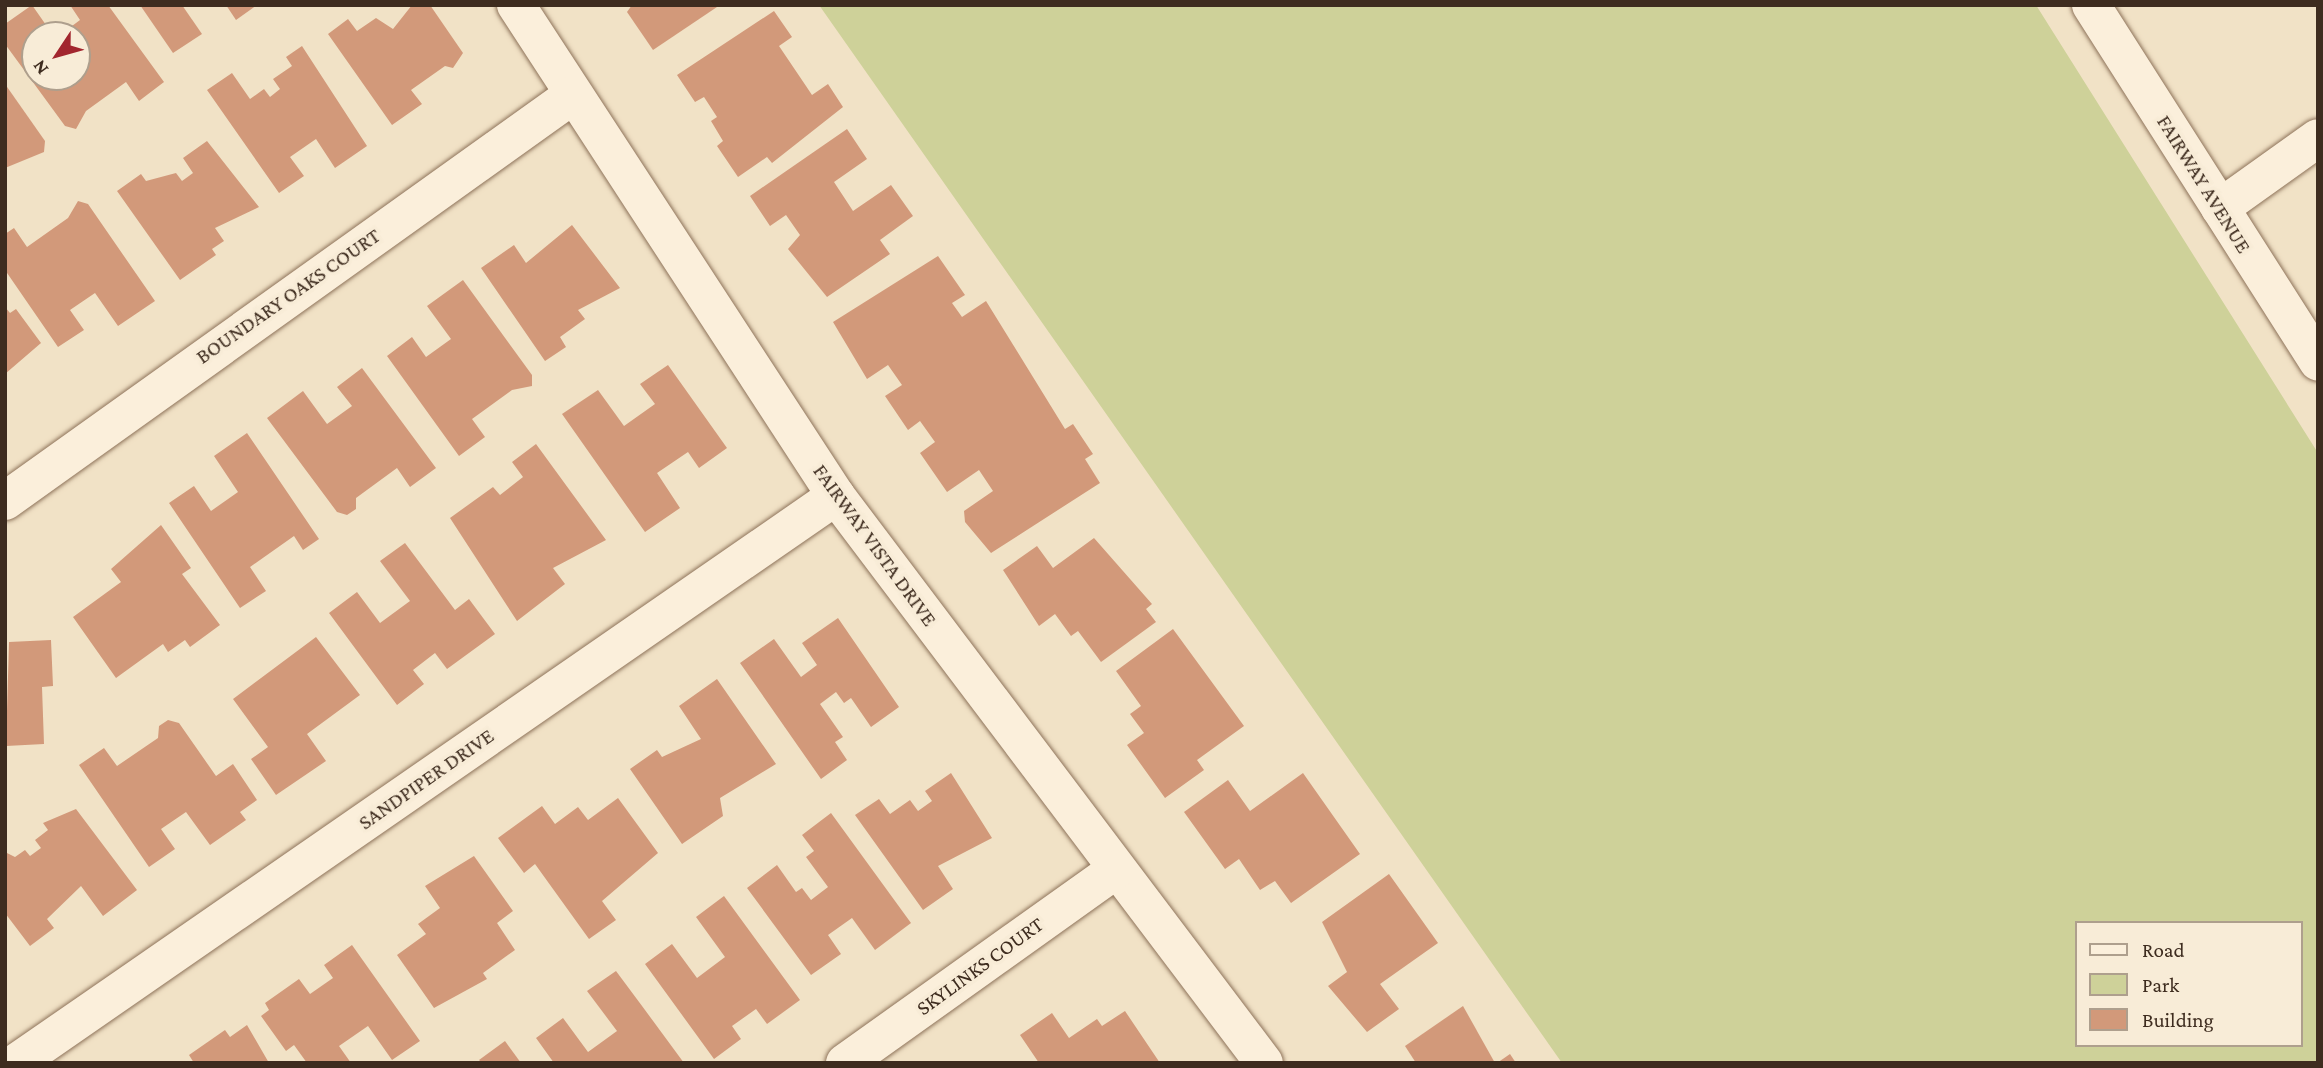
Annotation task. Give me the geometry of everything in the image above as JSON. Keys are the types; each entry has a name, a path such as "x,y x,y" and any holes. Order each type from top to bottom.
{"street":[{"name":"FAIRWAY VISTA DRIVE","path":"516,5 836,496 1264,1063"},
{"name":"FAIRWAY AVENUE","path":"2091,5 2318,362"},
{"name":"BOUNDARY OAKS COURT","path":"5,502 573,95"},
{"path":"2220,208 2318,138"},
{"name":"SANDPIPER DRIVE","path":"16,1063 836,496"},
{"name":"SKYLINKS COURT","path":"845,1063 1116,870"}],"green space":[{"path":"819,5 2036,5 2318,453 2318,1063 1562,1063"}],"building":[{"path":"32,5 43,21 21,21 21,66 5,44 5,24"},
{"path":"70,5 108,5 164,82 139,101 126,82 86,111 76,129 65,126 39,91 91,91 91,21 79,21"},
{"path":"140,5 182,5 202,34 173,53"},
{"path":"226,5 257,5 236,20"},
{"path":"412,5 430,5 463,53 453,68 445,66 411,90 422,104 392,125 328,34 348,19 357,31 376,18 393,29"},
{"path":"632,5 720,5 653,50 627,12"},
{"path":"774,11 792,37 779,46 812,95 828,84 843,107 772,163 767,157 738,177 717,146 723,141 711,121 717,117 704,97 695,102 677,75"},
{"path":"302,46 367,146 335,168 316,139 290,157 304,176 279,193 207,90 232,73 250,99 264,89 270,97 280,89 273,79 292,66 286,57"},
{"path":"5,84 45,141 44,152 5,168"},
{"path":"847,129 867,159 834,182 853,211 891,185 913,216 880,240 890,254 827,297 788,249 800,235 786,215 770,226 750,196"},
{"path":"207,141 259,207 215,228 224,241 212,249 216,255 180,280 117,191 141,174 146,181 176,173 182,181 193,173 183,158"},
{"path":"78,201 88,204 155,301 118,326 95,293 70,310 84,330 58,347 5,270 5,234 14,228 27,247 68,218"},
{"path":"572,225 620,288 578,310 585,319 560,337 566,347 545,361 481,268 514,245 526,263"},
{"path":"938,256 965,295 952,303 962,317 986,301 1065,429 1073,424 1093,454 1085,459 1100,483 991,553 965,522 964,511 993,491 979,470 947,492 920,453 935,442 920,421 908,430 885,396 902,385 888,365 867,379 833,322"},
{"path":"463,280 532,375 532,386 512,390 472,419 485,437 459,456 387,356 412,337 426,357 451,339 427,306"},
{"path":"5,307 10,313 16,309 41,343 5,374"},
{"path":"668,365 727,448 699,468 688,452 657,473 680,508 645,532 562,414 598,390 624,426 655,404 640,384"},
{"path":"362,368 436,468 410,487 397,468 356,498 356,509 347,515 337,512 267,418 303,391 327,424 352,406 337,387"},
{"path":"247,433 319,539 303,550 294,536 250,567 266,591 240,608 169,503 194,486 211,511 238,492 214,456"},
{"path":"536,444 606,540 553,568 565,584 517,621 450,518 493,487 500,495 523,477 512,462"},
{"path":"161,525 191,568 182,574 220,625 190,647 185,640 168,652 163,644 116,678 73,617 121,582 111,569"},
{"path":"1094,538 1152,604 1146,609 1156,622 1101,662 1078,631 1071,636 1055,614 1039,626 1003,570 1037,546 1053,568"},
{"path":"405,543 455,610 469,599 495,634 447,669 435,653 413,670 424,684 397,705 329,613 357,592 380,623 410,601 380,561"},
{"path":"838,618 899,707 871,727 851,698 844,703 836,692 820,704 843,737 835,742 847,760 821,779 740,663 774,639 801,677 817,665 802,643"},
{"path":"1173,629 1244,726 1197,760 1204,770 1165,798 1127,745 1144,733 1130,714 1141,706 1116,671"},
{"path":"316,637 360,695 307,734 326,761 276,795 251,759 268,747 233,699"},
{"path":"51,640 53,686 42,687 44,744 6,746 9,642"},
{"path":"717,679 776,764 720,798 723,816 682,844 630,769 657,750 662,757 701,739 679,706"},
{"path":"168,720 179,723 216,776 233,764 257,800 240,812 246,820 210,845 186,812 161,829 175,849 149,867 79,765 104,748 117,766 158,738 159,726"},
{"path":"951,773 992,838 938,866 953,889 923,910 855,815 879,799 890,814 910,800 918,811 932,801 925,791"},
{"path":"1303,773 1360,854 1291,903 1275,881 1260,890 1239,859 1225,869 1184,812 1228,780 1250,811"},
{"path":"618,798 658,853 602,901 616,920 589,939 535,864 524,873 498,838 542,806 555,824 578,807 588,820"},
{"path":"76,809 137,890 103,916 81,886 47,919 54,928 30,946 5,913 5,852 15,857 25,850 30,856 41,848 35,840 48,830 43,823"},
{"path":"831,813 911,923 875,950 852,918 828,935 841,954 811,975 747,888 777,865 796,892 802,888 811,900 828,887 806,857 814,851 802,835"},
{"path":"474,856 513,911 497,923 515,950 483,973 487,979 434,1008 397,955 426,934 418,924 440,908 425,886"},
{"path":"1389,874 1438,943 1380,984 1399,1009 1367,1032 1328,986 1347,972 1322,922"},
{"path":"724,896 800,1000 767,1024 756,1009 732,1026 741,1039 714,1059 645,964 672,944 697,978 725,957 696,917"},
{"path":"352,945 420,1041 392,1060 368,1026 339,1046 351,1063 307,1063 294,1045 286,1051 261,1016 269,1010 265,1003 299,979 310,994 333,978 324,965"},
{"path":"616,971 684,1063 554,1063 536,1038 563,1018 588,1052 617,1031 587,991"},
{"path":"1463,1006 1495,1063 1416,1063 1405,1046"},
{"path":"1125,1011 1160,1063 1039,1063 1020,1035 1052,1013 1069,1038 1097,1019 1102,1026"},
{"path":"247,1025 269,1063 194,1063 189,1055 225,1030 230,1037"},
{"path":"505,1041 521,1063 482,1063 479,1060"},
{"path":"1510,1054 1516,1063 1497,1063"}]}
